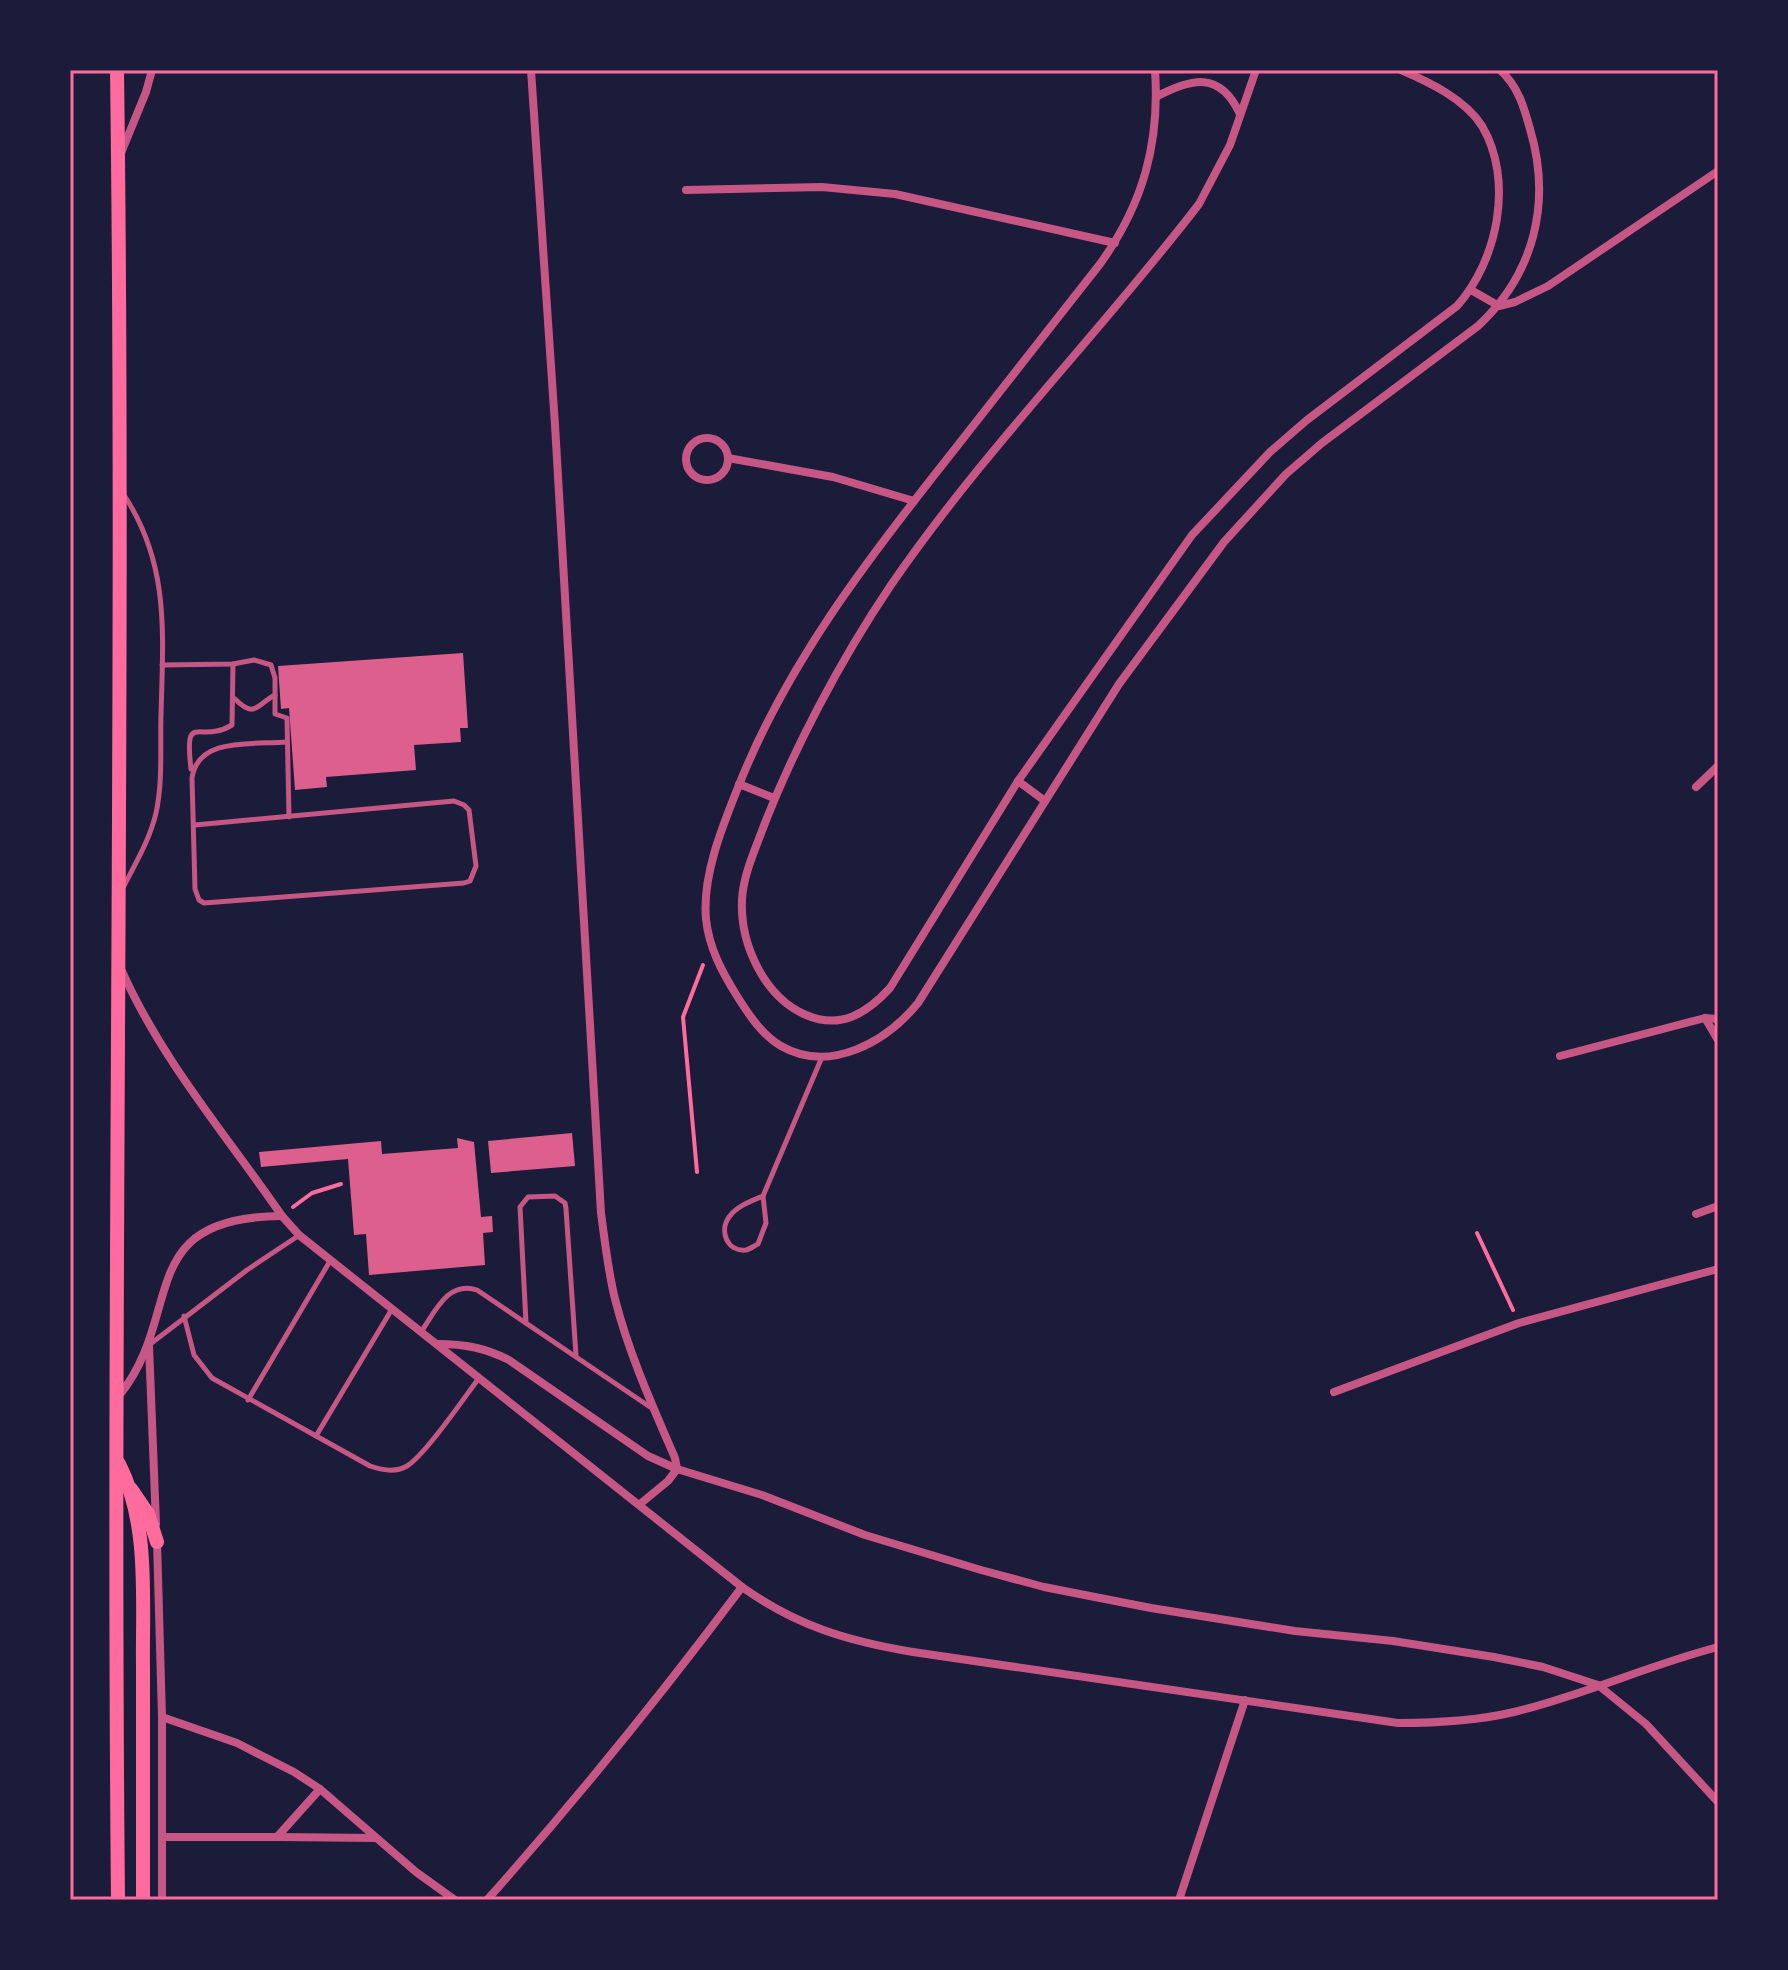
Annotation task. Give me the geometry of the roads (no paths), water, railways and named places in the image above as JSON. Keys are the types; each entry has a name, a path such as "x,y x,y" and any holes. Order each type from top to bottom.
{"main road":[{"path":"117,70 118,1900"},
{"path":"117,1460 129,1486 148,1514 157,1542"},
{"path":"129,1486 137,1519 142,1575 143,1900"}],"street":[{"path":"118,161 152,70"},
{"path":"531,70 601,1213 615,1301 677,1469 668,1481 640,1504"},
{"path":"1155,70 1156,97 1151,146 1130,217 1115,243 868,560 809,650 739,784 706,890 706,918 711,944 719,967 746,1011 763,1032 779,1045 800,1055 822,1057 863,1047 903,1022 1149,641 1224,542 1258,502 1322,443 1428,365 1499,306 1517,280 1532,242 1539,208 1540,176 1522,100 1500,70"},
{"path":"1256,70 1230,145 1199,204 955,501 889,588 813,719 774,798 746,872 742,899 743,927 750,954 761,973 796,1011 815,1019 835,1021 853,1018 872,1008 890,988 1018,781 1192,535 1270,452 1307,420 1457,306 1471,290 1498,217 1500,187 1495,156 1481,124 1459,102 1426,81 1401,70"},
{"path":"1156,97 1192,81 1208,83 1222,88 1233,98 1241,115"},
{"path":"1471,290 1499,306 1515,302 1548,286 1718,171"},
{"path":"686,190 822,187 882,192 1115,243"},
{"path":"706,438 724,448 728,458 725,469 718,477 708,480 697,478 689,471 686,461 688,450 706,438"},
{"path":"728,458 821,474 914,501"},
{"path":"1696,787 1718,766"},
{"path":"1018,781 1045,801"},
{"path":"739,784 774,798"},
{"path":"118,963 138,1008 157,1039 282,1216 299,1235 742,1587 764,1603 803,1623 856,1642 1370,1720 1437,1723 1512,1712 1718,1647"},
{"path":"1560,1056 1705,1018 1718,1019"},
{"path":"1705,1018 1718,1040"},
{"path":"1696,1214 1718,1206"},
{"path":"118,1397 137,1373 149,1345 173,1263 194,1239 231,1220 282,1216"},
{"path":"1334,1392 1519,1323 1718,1269"},
{"path":"437,1344 464,1344 486,1349 509,1360 648,1456 677,1469 762,1495 865,1535 981,1570 1044,1587 1151,1608 1295,1631 1393,1641 1494,1657 1543,1667 1598,1685 1646,1724 1718,1802"},
{"path":"149,1345 162,1717 162,1900"},
{"path":"487,1900 604,1766 742,1587"},
{"path":"1179,1900 1245,1700"},
{"path":"162,1717 237,1743 294,1772 320,1789 416,1872 455,1900"},
{"path":"277,1837 320,1789"},
{"path":"162,1837 375,1838"}],"lane":[{"path":"118,486 138,516 157,568 162,598 160,792 145,844 118,897"},
{"path":"162,665 233,664 260,660 271,665 274,670 275,714 287,718 289,817"},
{"path":"195,825 454,801 469,810 476,866 470,881 464,883 204,903 199,900 195,889 195,825 188,741 194,731 222,730 232,725 233,664"},
{"path":"234,699 251,710 275,695"},
{"path":"192,778 197,761 208,751 287,742"},
{"path":"763,1196 743,1205 728,1218 725,1240 733,1248 746,1250 758,1244 766,1223 763,1196 822,1057"},
{"path":"526,1323 520,1207 528,1197 555,1196 565,1203 566,1209 576,1355"},
{"path":"149,1345 184,1316 299,1235"},
{"path":"248,1400 330,1261"},
{"path":"421,1332 452,1290 460,1287 477,1290 656,1411"},
{"path":"316,1436 392,1309"},
{"path":"184,1316 194,1355 212,1378 370,1466 385,1471 398,1470 415,1459 480,1377"}]}
